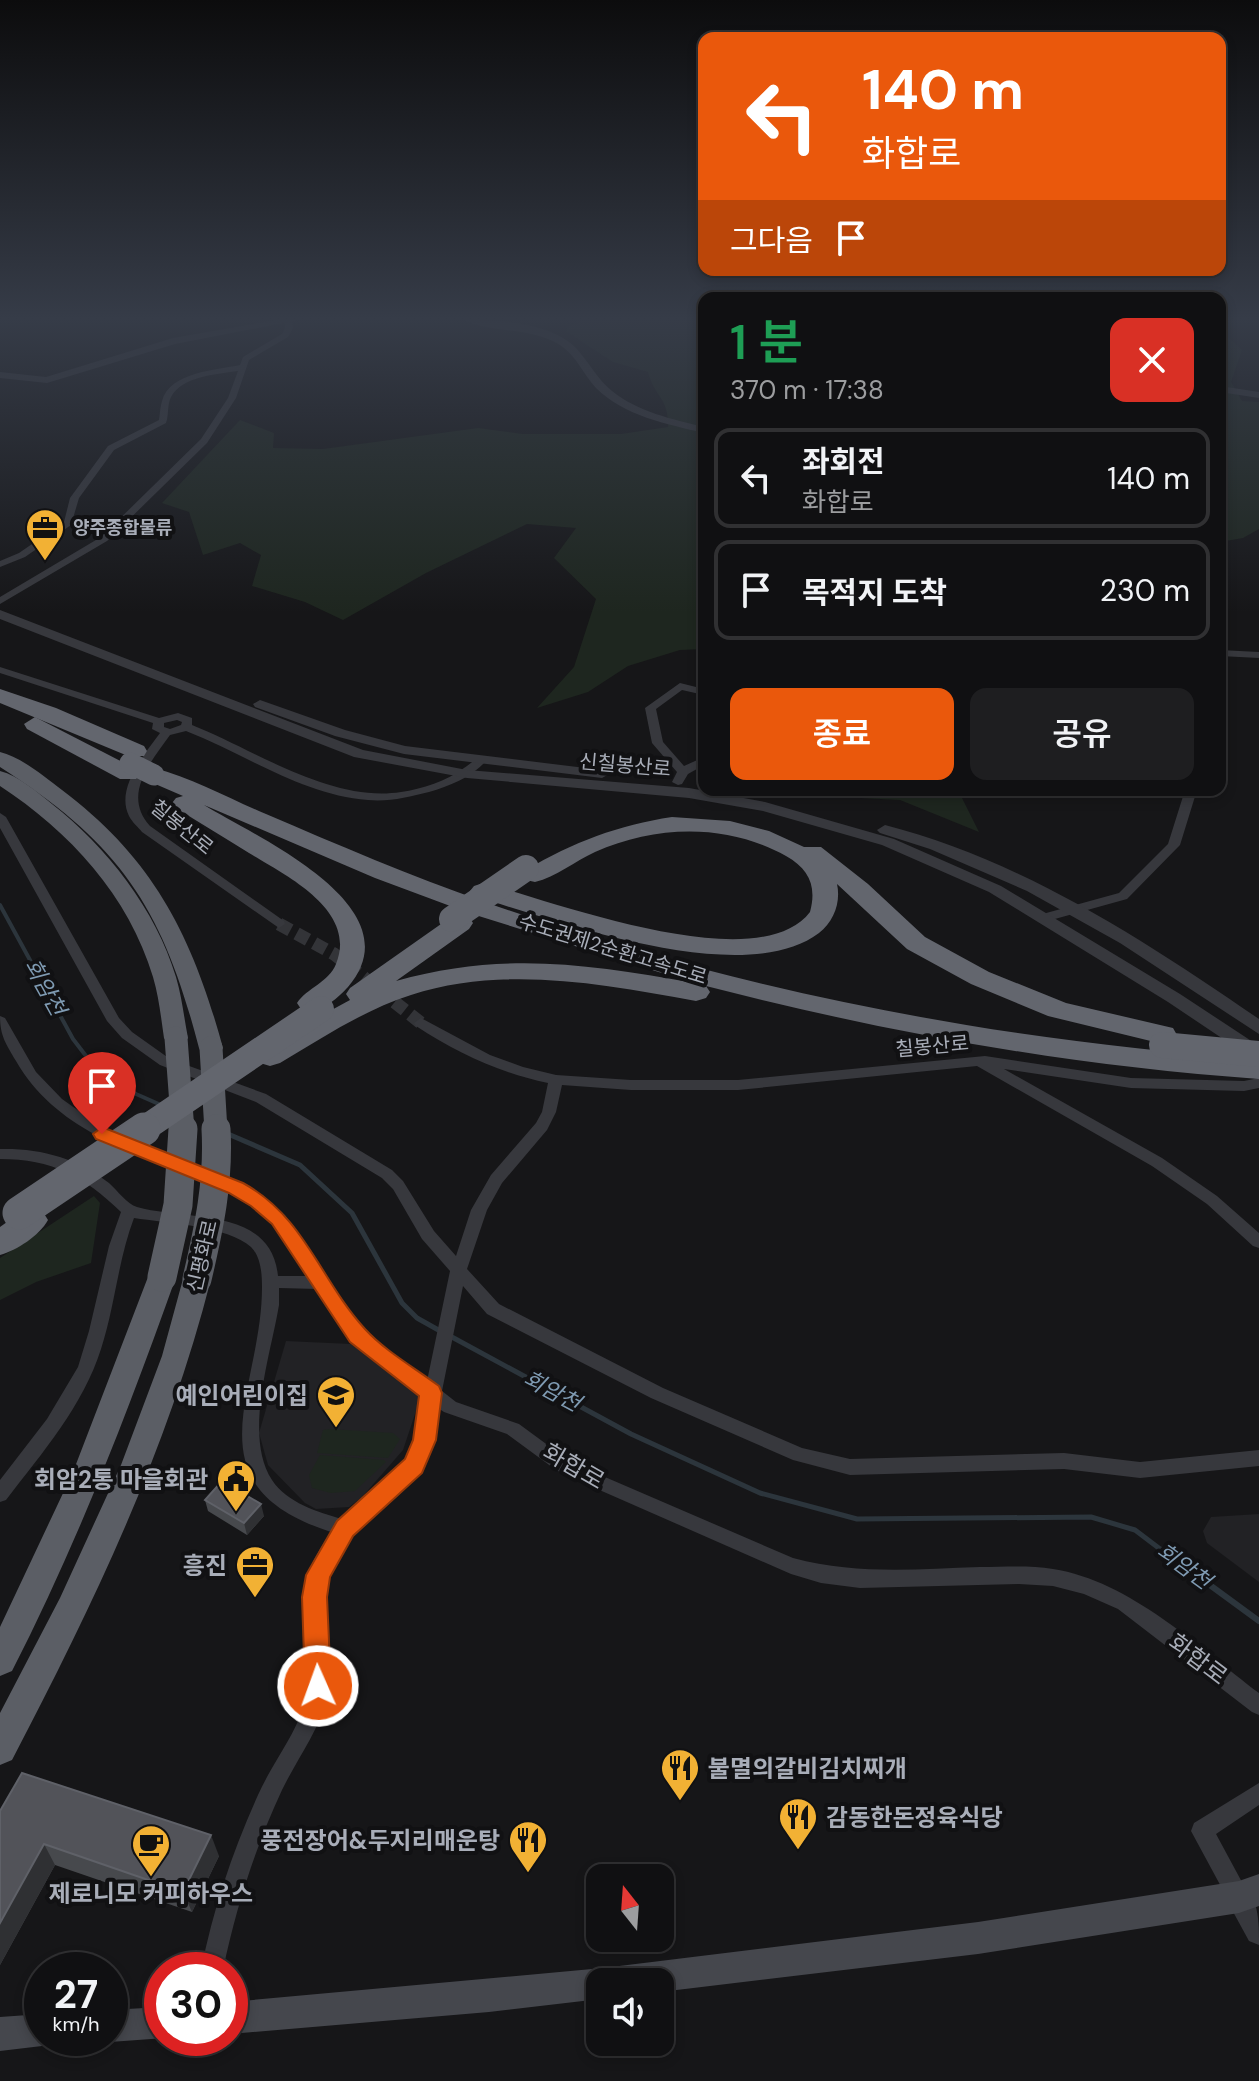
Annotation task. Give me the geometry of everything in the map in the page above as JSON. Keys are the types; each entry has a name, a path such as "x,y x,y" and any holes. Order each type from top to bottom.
{"highway":[{"path":"0,696 48,713 131,763"},
{"path":"10,712 155,774 329,893 351,933 351,957 324,1011"},
{"name":"신평화로","path":"0,758 64,800 125,854 157,903 183,954 200,1000 211,1048 218,1165 212,1213 197,1279 174,1365 146,1442 57,1642 0,1748"},
{"name":"수도권제2순환고속도로","path":"155,774 581,930 709,964 912,1010 1166,1048 1259,1055"},
{"name":"수도권제2순환고속도로","path":"155,774 344,857 523,924 744,988 921,1026 1052,1048 1166,1048 1259,1069"},
{"name":"신평화로","path":"0,777 81,842 118,886 145,929 164,974 176,1038 184,1142 178,1205 162,1277 82,1485 54,1551 0,1660"},
{"path":"0,1243 17,1220 208,1085 324,1011 572,841 638,820 688,817 765,829 787,836 859,889 916,943 980,978 1058,1010 1166,1048 1259,1045"},
{"path":"426,875 668,941 726,948 791,938 822,914 827,894 818,870 793,850 746,831 701,824 653,825 624,831 531,872"},
{"path":"17,1220 262,1061 324,1011 433,979 474,973 558,971 926,1033 1052,1048"}],"main road":[{"path":"674,1974 978,1938 1249,1893"},
{"path":"248,2016 586,1985"}],"street":[{"path":"0,564 22,555 68,523 75,498 108,452 163,421 163,417"},
{"path":"0,602 104,539 204,441 220,417"},
{"path":"659,417 698,429"},
{"name":"신칠봉산로","path":"0,602 188,678 340,733 404,750 481,760 680,777 698,784"},
{"name":"신칠봉산로","path":"0,614 359,754 467,774 698,795"},
{"path":"1226,653 1259,655"},
{"path":"0,670 162,726 186,727 214,737 297,778 359,796 382,798 410,795 467,774 481,760"},
{"path":"698,690 680,686 650,708 658,743 680,777 698,764"},
{"name":"칠봉산로","path":"162,726 139,774 132,797 134,814 146,829 279,924"},
{"name":"신칠봉산로","path":"705,796 765,807 888,842 995,889 1174,998 1259,1055"},
{"path":"750,796 799,806 897,834 981,864 1077,912 1182,973 1259,1028"},
{"path":"1044,918 1077,912 1123,896 1174,845 1189,796"},
{"path":"0,817 102,1001 127,1035 165,1062 261,1098 387,1174 398,1185 428,1235 493,1309 657,1393 799,1455 826,1464 850,1467 1064,1461 1140,1470 1259,1458"},
{"name":"화합로","path":"0,1021 31,1075 57,1103 102,1134 236,1188 258,1200 279,1219 358,1336 433,1385 450,1407 513,1429 562,1465 791,1566 860,1579 1019,1575 1053,1577 1087,1586 1125,1603 1259,1705"},
{"name":"칠봉산로","path":"421,1023 456,1047 484,1060 556,1080 631,1085 738,1085 979,1061 1157,1162 1212,1200 1259,1242"},
{"path":"979,1061 1131,1083 1244,1086 1259,1083"},
{"path":"216,1952 249,1844 281,1768 315,1703 319,1682 314,1586 345,1528 414,1466 424,1440 459,1269 483,1200 499,1175 542,1126 549,1112 556,1080"},
{"path":"0,1154 55,1158 113,1194 129,1211 243,1231 262,1250 270,1263 274,1294 252,1405 251,1436 258,1473 276,1496 298,1513 345,1528"},
{"path":"0,1494 60,1416 93,1351 114,1247 129,1211"},
{"path":"274,1282 321,1283"},
{"path":"1259,1793 1202,1831 1249,1893 1259,1931"}],"shaded area":[{"path":"668,417 698,417 698,649 680,650 628,666 588,692 537,708 574,667 596,599 554,558 576,528 527,524 426,573 343,620 305,602 252,586 261,555 240,543 203,555 189,512 162,503 240,420 274,433 273,448 323,449 478,428 523,434 621,434 668,427"},
{"path":"1226,417 1259,417 1259,529 1243,538 1226,541"},
{"path":"821,796 961,796 979,832 900,800"},
{"path":"94,1196 100,1203 91,1263 36,1282 0,1300 0,1258"},
{"name":"예인어린이집","path":"286,1341 351,1344 422,1393 403,1450 362,1497 349,1507 316,1509 305,1503 268,1465 259,1433"},
{"path":"323,1430 393,1433 400,1439 388,1458 317,1453"},
{"path":"320,1455 386,1462 355,1491 331,1493 312,1488 309,1475"},
{"path":"1259,1514 1259,1582 1207,1543 1203,1531 1211,1517"}],"building":[{"path":"222,1481 261,1504 244,1523 205,1500"},
{"name":"제로니모 커피하우스","path":"22,1773 211,1835 183,1892 44,1844 0,1923 0,1811"}],"waterway":[{"name":"회암천","path":"0,905 73,1039 96,1069 136,1094 161,1105"},
{"name":"회암천","path":"228,1134 300,1165 352,1213 402,1303 417,1318 442,1332"},
{"name":"회암천","path":"450,1336 631,1434 760,1493 857,1519 1091,1517 1135,1530 1164,1552"},
{"name":"회암천","path":"1162,1550 1259,1621"}],"tunnel":[{"path":"279,924 334,954 421,1023"}],"place":[{"name":"양주종합물류","path":"45,562"},
{"name":"예인어린이집","path":"336,1429"},
{"name":"회암2통 마을회관","path":"236,1513"},
{"name":"흥진","path":"255,1599"},
{"name":"불멸의갈비김치찌개","path":"680,1802"},
{"name":"감동한돈정육식당","path":"798,1851"},
{"name":"풍전장어&두지리매운탕","path":"528,1874"},
{"name":"제로니모 커피하우스","path":"151,1878"}],"route":[{"path":"102,1134 236,1188 258,1200 279,1219 358,1336 431,1393 424,1440 414,1466 392,1489 345,1528 318,1575 314,1597 318,1686"}]}
